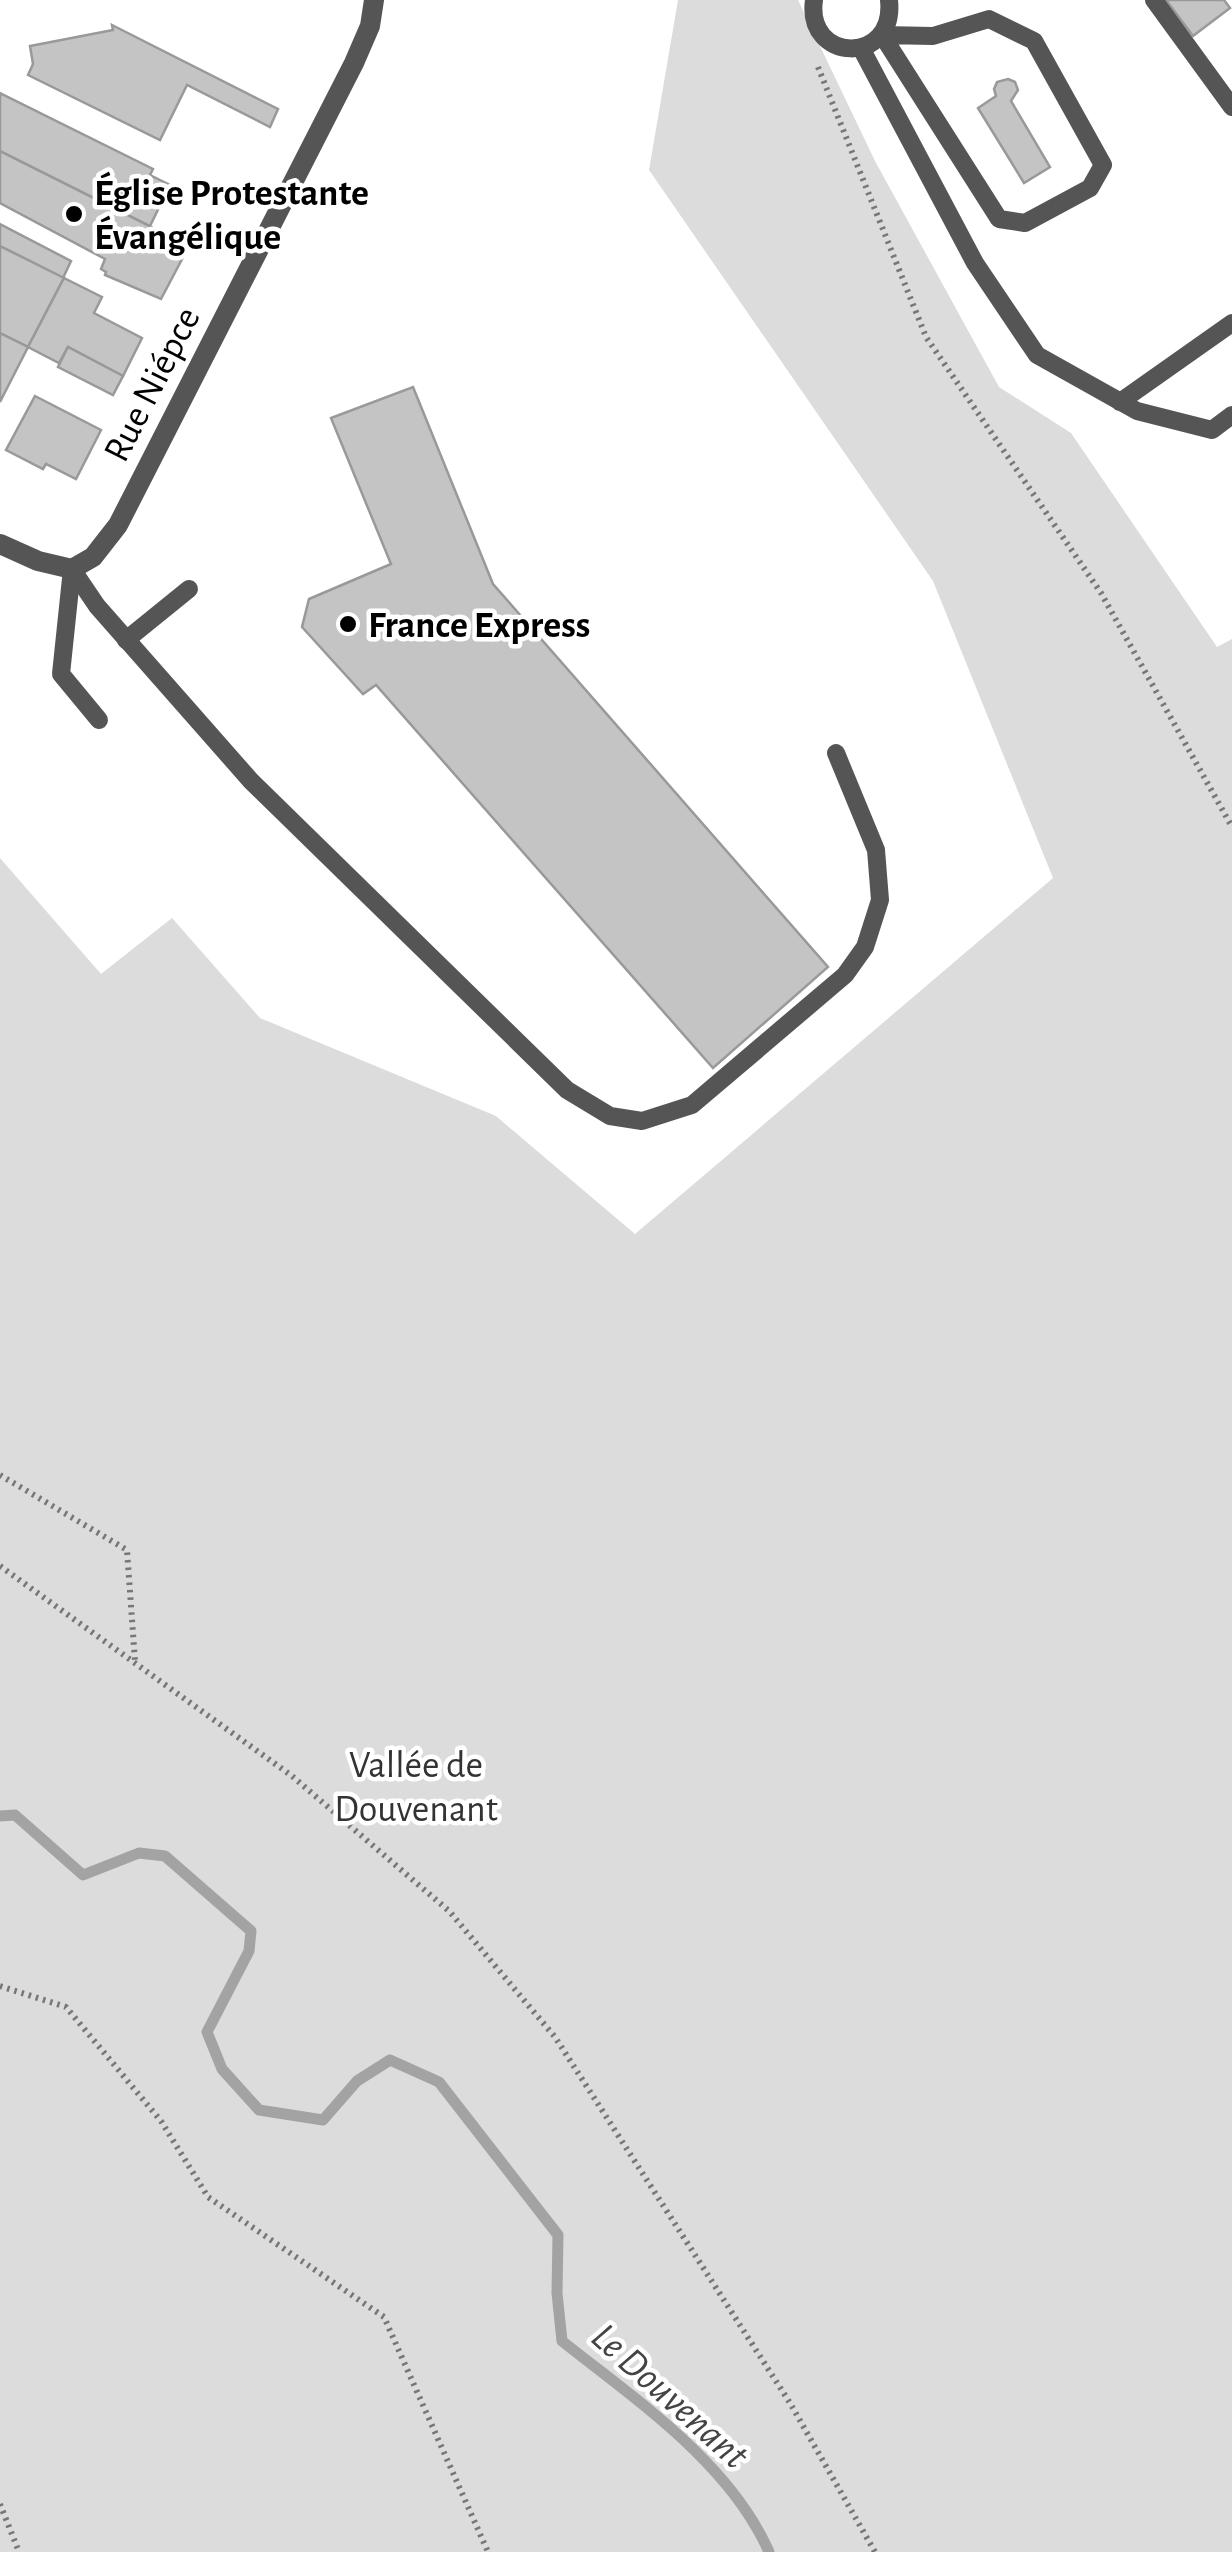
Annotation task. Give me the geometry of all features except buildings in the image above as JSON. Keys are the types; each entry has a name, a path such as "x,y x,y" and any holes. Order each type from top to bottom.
{"street":[{"name":"Rue Niépce","path":"72,568 93,557 118,525 354,63 370,26 374,0"},
{"path":"0,544 38,561 72,568"}],"lane":[{"path":"814,0 813,15 824,38 836,46 861,48 882,36 933,36 990,19 1034,41 1103,166 1090,188 1026,223 998,219 882,36"},
{"path":"882,36 890,12 889,0"},
{"path":"1154,0 1232,107"},
{"path":"861,48 976,263 1036,354 1136,412 1212,430 1232,415"},
{"path":"1120,402 1232,324"},
{"path":"72,568 126,640 251,782 567,1090 610,1116 642,1121 692,1104 845,976 864,947 880,900 876,850 836,752"},
{"path":"72,568 62,674 98,720"},
{"path":"126,640 189,589"}],"path":[{"path":"817,64 926,336 1100,594 1232,827"},
{"path":"0,1475 127,1550 135,1663"},
{"path":"0,1566 292,1776 449,1911 556,2037 790,2404 875,2552"},
{"path":"0,1986 66,2007 160,2121 208,2197 384,2317 488,2552"},
{"path":"0,2504 19,2552"}],"green space":[{"name":"Vallée de Douvenant","path":"678,0 798,0 875,161 999,387 1071,433 1217,647 1232,639 1232,2552 0,2552 0,858 101,974 172,918 260,1018 496,1116 635,1234 1053,878 933,581 649,170"}],"waterway":[{"name":"Le Douvenant","path":"0,1816 15,1815 83,1875 139,1853 165,1856 251,1931 249,1951 207,2032 222,2069 259,2110 323,2120 357,2081 390,2060 439,2082 558,2235 557,2293 562,2341 650,2410 706,2462 731,2490 769,2552"}],"place":[{"name":"Église Protestante Évangélique","path":"74,214"},
{"name":"France Express","path":"348,624"}]}
